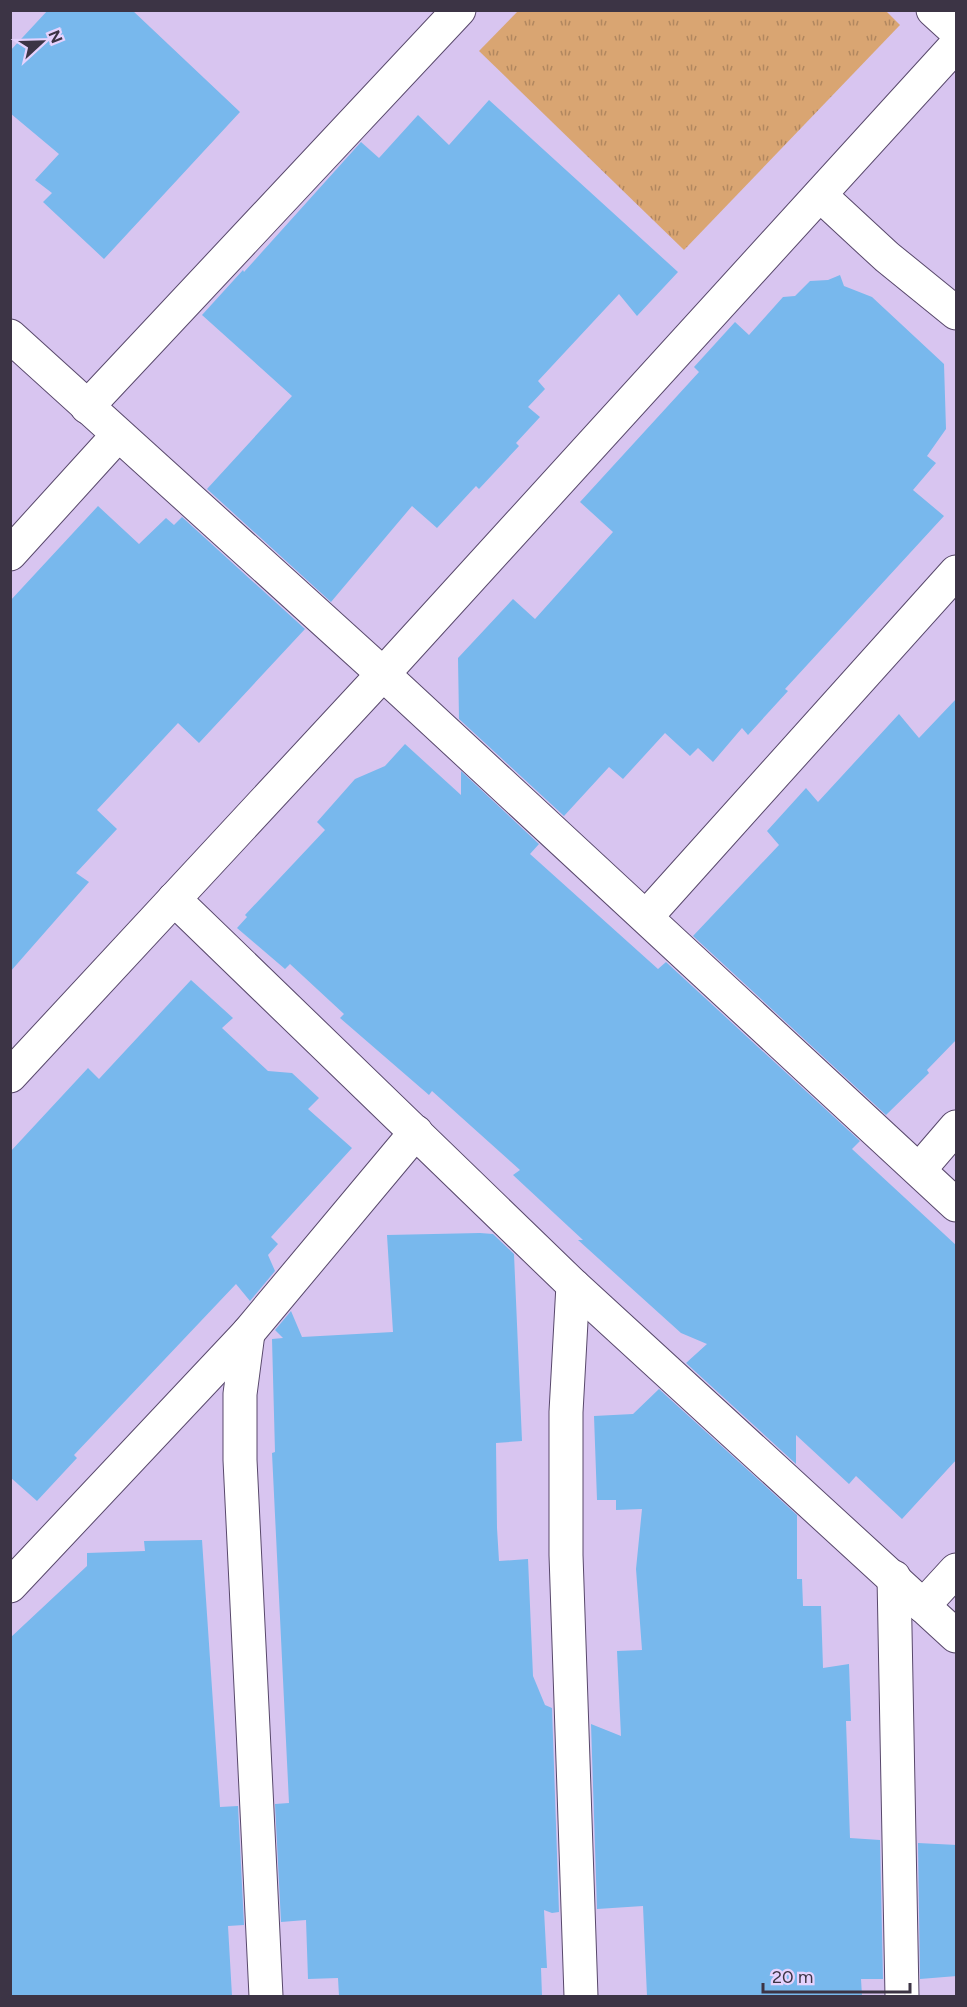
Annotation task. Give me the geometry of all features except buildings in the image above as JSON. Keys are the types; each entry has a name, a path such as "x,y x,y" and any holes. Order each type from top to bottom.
{"street":[{"path":"87,407 459,10"},
{"path":"933,10 957,31"},
{"path":"10,1076 382,674 957,45"},
{"path":"820,195 887,257 957,313"},
{"path":"10,336 382,674 957,1205"},
{"path":"10,554 118,435"},
{"path":"646,917 957,572"},
{"path":"174,899 573,1285 957,1636"},
{"path":"919,1170 957,1127"},
{"path":"10,1586 248,1334 416,1132"},
{"path":"573,1285 566,1412 566,1555 581,1996"},
{"path":"248,1334 240,1394 240,1460 266,1996"},
{"path":"923,1606 957,1570"},
{"path":"894,1577 902,1996"}],"green space":[{"path":"885,10 900,25 684,250 479,51 518,11"}]}
